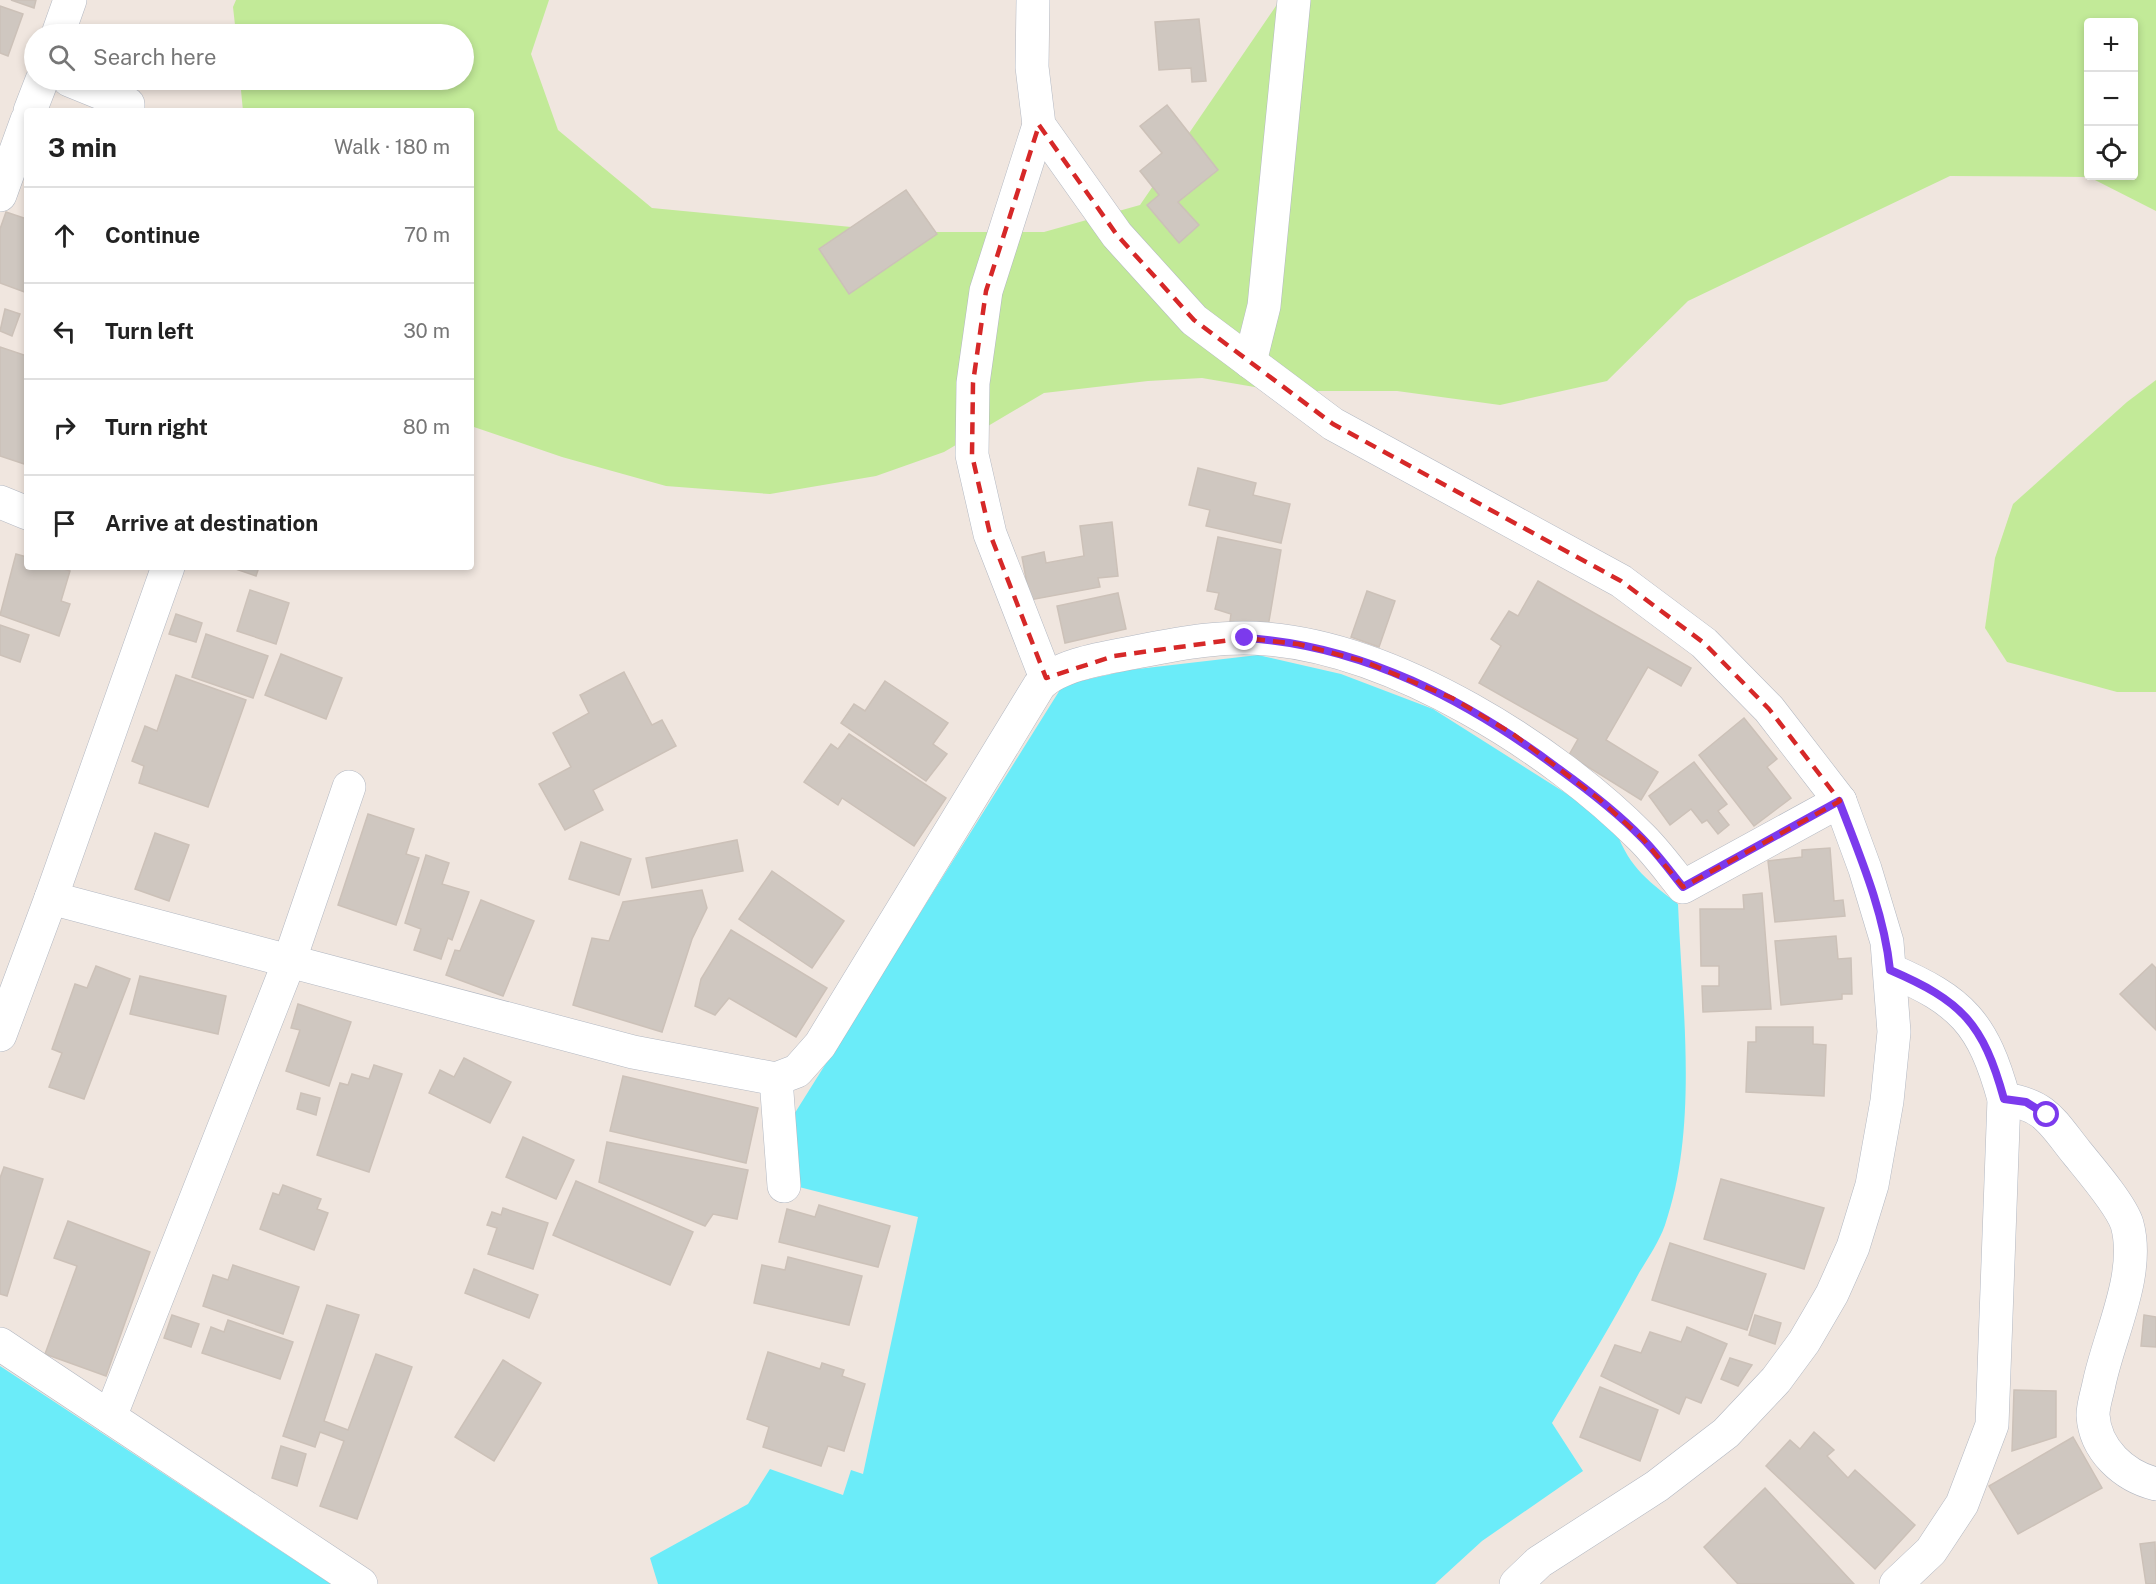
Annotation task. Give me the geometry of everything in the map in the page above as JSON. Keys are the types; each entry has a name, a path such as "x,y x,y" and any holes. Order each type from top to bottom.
{"street":[{"path":"62,24 70,0"},
{"path":"1033,0 1032,67 1039,125 986,291 973,383 972,455 990,534 1046,678"},
{"path":"1250,362 1264,306 1294,0"},
{"path":"31,108 38,90"},
{"path":"94,90 128,104 128,108"},
{"path":"1039,125 1117,235 1194,320 1333,424 1630,588 1704,643 1769,709 1839,801 1865,869 1887,942 1894,1032 1887,1101 1872,1185 1853,1247 1833,1294 1804,1342 1776,1380 1726,1432 1657,1486 1539,1562 1516,1584"},
{"path":"0,195 24,128"},
{"path":"0,502 24,512"},
{"path":"0,1035 167,570"},
{"path":"51,898 633,1052 776,1079 797,1071 820,1046 1046,678 1075,666 1114,656 1202,640 1245,638 1298,644 1363,661 1452,698 1512,734 1599,799 1643,839 1683,887 1839,801"},
{"path":"110,1417 289,962 349,787"},
{"path":"1890,970 1938,994 1963,1013 1980,1033 1994,1063 2004,1099 1992,1425 1962,1504 1931,1551 1896,1584"},
{"path":"776,1079 784,1186"},
{"path":"2004,1099 2026,1102 2047,1115 2099,1181 2127,1223 2129,1248 2127,1286 2101,1373 2093,1413 2096,1429 2113,1462 2144,1481 2156,1484"},
{"path":"0,1344 361,1584"}],"highlighted area":[{"path":"1039,125 1117,235 1194,320 1333,424 1621,581 1704,643 1769,709 1840,801 1683,887 1643,839 1599,799 1513,734 1452,698 1363,661 1298,644 1245,638 1114,656 1046,678 990,534 972,455 973,383 986,291"}],"green space":[{"path":"236,0 549,0 531,54 558,130 652,208 904,232 1044,232 1140,205 1280,0 2156,0 2156,211 2095,180 2138,180 2138,18 2084,18 2084,177 1950,176 1688,301 1607,381 1500,405 1397,391 1278,391 1202,378 1148,381 1044,393 944,452 876,476 770,494 666,486 562,457 474,427 474,108 243,108 241,90 474,90 474,24 235,24 233,7"},
{"path":"2156,380 2156,692 2117,692 2007,662 1985,628 1995,558 2013,504 2127,402"}],"water":[{"path":"1258,655 1341,674 1433,709 1613,823 1625,850 1638,870 1678,904 1686,1066 1682,1148 1675,1187 1665,1225 1657,1244 1552,1423 1583,1471 1482,1541 1435,1584 658,1584 650,1558 748,1504 770,1469 843,1495 851,1470 863,1474 918,1217 799,1187 793,1116 1063,685 1129,670"},
{"path":"0,1366 331,1584 0,1584"}],"building":[{"path":"11,0 36,0 34,8"},
{"path":"0,6 23,14 8,56 0,53"},
{"path":"1199,19 1206,81 1192,82 1191,68 1159,70 1155,22"},
{"path":"1167,105 1218,170 1178,202 1199,225 1179,243 1147,205 1159,195 1140,171 1162,153 1140,126"},
{"path":"906,190 937,234 849,294 819,249"},
{"path":"6,212 24,218 24,292 0,283 0,229"},
{"path":"5,309 20,314 12,336 0,331"},
{"path":"0,347 24,355 24,464 0,456"},
{"path":"1198,468 1256,483 1253,495 1290,504 1281,543 1206,526 1210,510 1189,505"},
{"path":"1112,522 1118,576 1098,578 1100,587 1030,600 1022,557 1044,552 1046,563 1084,556 1080,526"},
{"path":"1218,537 1281,550 1268,627 1230,621 1231,614 1215,609 1219,593 1207,591"},
{"path":"16,554 24,556 24,570 70,571 61,601 70,604 59,636 0,615"},
{"path":"239,570 258,570 256,576"},
{"path":"1538,581 1691,668 1681,686 1648,667 1606,740 1658,772 1641,800 1569,755 1578,739 1479,683 1501,646 1491,639 1509,611 1518,616"},
{"path":"250,590 289,603 276,644 237,631"},
{"path":"1367,591 1395,601 1379,647 1351,637"},
{"path":"1118,593 1126,629 1065,643 1057,606"},
{"path":"176,614 202,623 196,642 169,634"},
{"path":"0,625 29,635 20,662 0,655"},
{"path":"206,634 268,656 253,698 192,677"},
{"path":"281,654 342,678 326,719 265,695"},
{"path":"624,672 652,725 662,720 676,746 593,790 603,810 565,830 539,784 571,767 553,733 589,713 580,695"},
{"path":"176,675 246,700 208,807 139,783 144,766 132,761 145,726 157,731"},
{"path":"885,681 948,723 933,744 947,754 926,781 841,723 854,704 865,711"},
{"path":"1744,718 1777,759 1767,767 1791,798 1754,826 1699,755"},
{"path":"849,734 946,798 914,846 842,798 838,805 804,782 831,744 838,749"},
{"path":"1694,762 1727,804 1718,811 1729,825 1718,834 1707,820 1702,823 1691,809 1670,825 1649,796"},
{"path":"368,814 414,829 406,854 419,858 396,925 338,905"},
{"path":"155,833 189,845 169,901 135,889"},
{"path":"737,840 743,871 652,888 646,858"},
{"path":"581,842 631,859 619,895 569,879"},
{"path":"1830,848 1834,901 1843,900 1845,916 1775,922 1768,861 1802,857 1802,850"},
{"path":"426,855 449,863 442,884 469,892 452,940 448,938 441,959 414,950 421,929 405,923"},
{"path":"772,871 844,921 812,968 739,919"},
{"path":"702,890 707,908 692,939 662,1032 573,1005 592,938 609,941 623,902"},
{"path":"1762,893 1771,1009 1703,1012 1702,986 1719,986 1719,966 1701,966 1700,909 1744,909 1743,895"},
{"path":"481,900 534,921 503,996 446,975 455,950 460,951"},
{"path":"731,930 827,988 796,1037 729,998 715,1015 695,1006 701,979"},
{"path":"1836,936 1838,959 1851,958 1852,994 1842,994 1842,999 1781,1005 1775,941"},
{"path":"2152,964 2156,968 2156,1030 2120,994"},
{"path":"96,966 130,979 84,1099 49,1087 62,1053 52,1049 75,984 87,988"},
{"path":"140,976 226,996 218,1034 130,1014"},
{"path":"298,1004 351,1022 329,1086 286,1071 300,1030 291,1028"},
{"path":"1756,1027 1813,1027 1813,1044 1826,1045 1824,1096 1746,1092 1748,1042 1756,1042"},
{"path":"464,1058 511,1082 490,1123 429,1093 440,1070 454,1077"},
{"path":"374,1065 402,1074 369,1172 317,1155 340,1083 348,1085 352,1074 369,1079"},
{"path":"623,1076 758,1108 746,1163 610,1131"},
{"path":"301,1093 320,1098 316,1115 297,1109"},
{"path":"523,1137 574,1160 556,1199 506,1177"},
{"path":"607,1142 748,1170 737,1219 713,1214 705,1226 599,1182"},
{"path":"4,1167 43,1179 7,1296 0,1294 0,1178"},
{"path":"1721,1179 1824,1208 1804,1269 1704,1239"},
{"path":"576,1181 693,1232 670,1285 553,1235"},
{"path":"283,1185 321,1199 317,1209 328,1213 314,1250 260,1229 273,1193 279,1195"},
{"path":"819,1205 890,1226 878,1267 779,1242 787,1209 815,1217"},
{"path":"503,1208 548,1223 533,1269 488,1254 497,1228 487,1225 492,1212 501,1215"},
{"path":"68,1221 150,1252 106,1376 45,1354 77,1266 54,1258"},
{"path":"1670,1243 1766,1274 1747,1330 1652,1300"},
{"path":"788,1257 862,1276 849,1325 754,1303 762,1265 785,1270"},
{"path":"233,1265 299,1287 283,1334 203,1306 213,1275 228,1280"},
{"path":"474,1269 538,1295 529,1318 465,1293"},
{"path":"327,1305 359,1315 324,1421 348,1430 376,1354 412,1367 357,1519 320,1506 344,1441 320,1432 315,1447 283,1436"},
{"path":"172,1315 199,1324 191,1347 164,1338"},
{"path":"1755,1315 1781,1323 1775,1344 1749,1335"},
{"path":"2144,1315 2156,1317 2156,1347 2141,1346"},
{"path":"228,1320 293,1342 280,1379 202,1353 211,1327 224,1332"},
{"path":"1687,1327 1727,1344 1701,1403 1686,1397 1679,1414 1601,1376 1615,1345 1641,1353 1650,1332 1681,1342"},
{"path":"768,1352 820,1369 822,1363 844,1370 842,1376 865,1384 844,1451 828,1446 821,1466 763,1447 769,1427 747,1419"},
{"path":"1730,1358 1752,1365 1738,1386 1721,1379"},
{"path":"503,1360 541,1383 494,1461 455,1437"},
{"path":"1600,1387 1658,1410 1640,1461 1580,1437"},
{"path":"2014,1390 2056,1391 2056,1437 2012,1451"},
{"path":"1814,1432 1834,1450 1827,1456 1848,1478 1855,1470 1915,1525 1875,1569 1766,1466 1790,1440 1800,1449"},
{"path":"2073,1437 2102,1488 2018,1534 1989,1486"},
{"path":"281,1446 306,1454 297,1486 272,1478"},
{"path":"1765,1488 1854,1584 1738,1584 1704,1547"},
{"path":"2155,1542 2156,1584 2146,1584 2140,1544"}],"route":[{"path":"1245,638 1298,644 1363,661 1452,698 1512,734 1599,799 1643,839 1683,887 1839,801 1865,869 1887,942 1890,970 1919,982 1948,999 1980,1033 1994,1063 2004,1099 2026,1102 2047,1115"}]}
